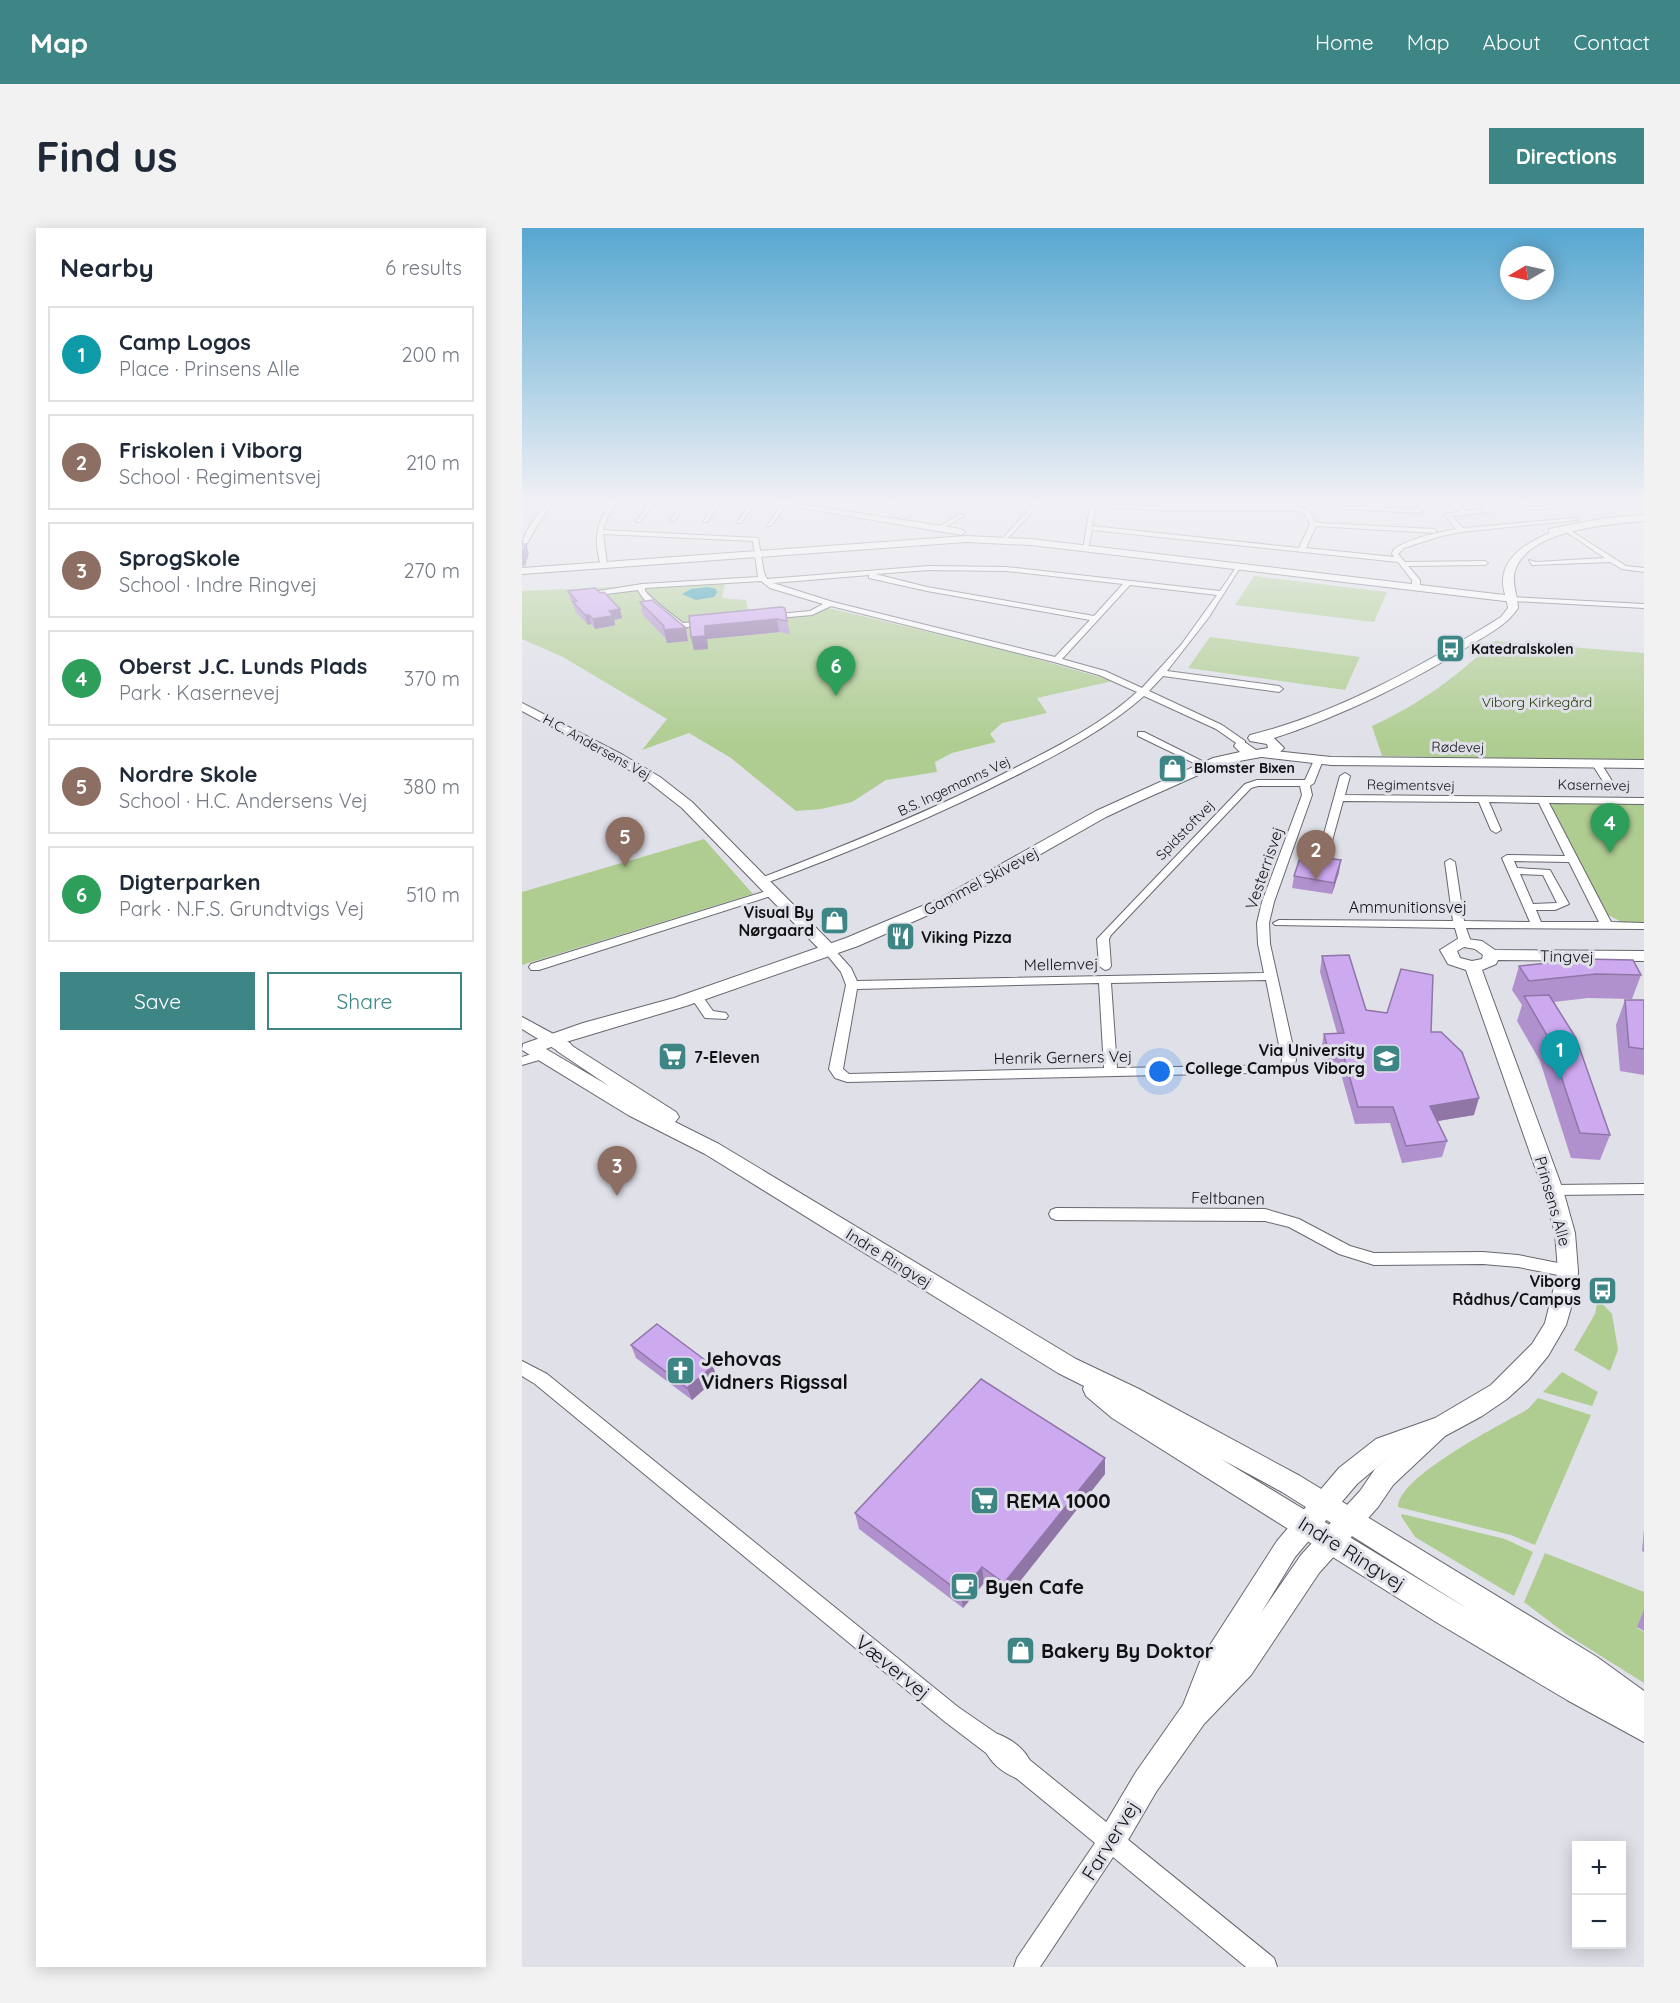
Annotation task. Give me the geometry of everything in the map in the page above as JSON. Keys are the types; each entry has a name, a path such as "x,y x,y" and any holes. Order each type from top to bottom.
{"main road":[{"path":"1497,623 1499,582"},
{"path":"1510,582 1513,600"},
{"name":"Gammel Skivevej","path":"536,1049 829,950 945,902 1101,814 1250,744 1298,726 1428,667 1511,612 1513,600"},
{"name":"Gammel Skivevej","path":"1273,748 1279,738 1298,726"},
{"path":"1250,744 1273,748"},
{"name":"Indre Ringvej","path":"536,1049 648,1101 712,1149 1067,1366 1130,1396 1291,1484 1315,1515 1568,1685 1644,1727"},
{"name":"Indre Ringvej","path":"1340,1531 1578,1661 1644,1710"}],"street":[{"path":"585,595 642,586 721,582"},
{"path":"769,582 789,592 830,604 1102,673 1145,691 1250,744"},
{"path":"897,582 1094,618"},
{"path":"1057,660 1129,582"},
{"path":"1130,582 1221,593"},
{"name":"B.S. Ingemanns Vej","path":"762,881 912,821 994,783 1064,746 1145,691 1229,582"},
{"path":"1367,582 1513,600 1644,606"},
{"path":"1416,582 1416,588"},
{"path":"642,586 641,591 647,601 657,609 666,612 681,626 714,623"},
{"path":"757,618 812,613 830,604"},
{"path":"1160,673 1279,689"},
{"name":"H.C. Andersens Vej","path":"522,706 619,758 655,780 687,805 829,950"},
{"path":"1141,734 1213,763"},
{"name":"Rødevej","path":"1273,748 1318,760 1644,765"},
{"path":"1305,784 1311,781 1318,760"},
{"path":"1597,764 1609,784"},
{"name":"Regimentsvej","path":"1322,859 1345,776"},
{"name":"Spidstoftvej","path":"1111,1072 1103,939 1107,933 1248,786 1261,783 1305,784"},
{"name":"Vesterrisvej","path":"1287,1070 1289,1060 1264,944 1263,923 1268,902 1307,795 1305,784"},
{"name":"Regimentsvej","path":"1340,798 1542,800"},
{"name":"Kasernevej","path":"1607,926 1542,800 1617,798 1644,801"},
{"path":"1482,799 1496,830"},
{"path":"1537,926 1507,858 1572,859"},
{"path":"1450,862 1465,942"},
{"path":"1512,871 1546,872 1563,904 1555,907 1529,907"},
{"path":"535,967 773,892"},
{"name":"Ammunitionsvej","path":"1279,923 1644,926"},
{"path":"1465,942 1484,947 1491,955 1488,964 1473,967 1459,963 1449,954 1448,950 1454,944 1465,942"},
{"path":"829,950 847,970 852,985"},
{"name":"Tingvej","path":"1491,955 1644,956"},
{"name":"Prinsens Alle","path":"1340,1531 1369,1499 1384,1477 1441,1427 1474,1409 1520,1373 1540,1350 1555,1325 1566,1287 1568,1271 1565,1233 1553,1190 1473,967"},
{"name":"Mellemvej","path":"852,985 1105,973 1271,976"},
{"name":"Henrik Gerners Vej","path":"852,985 836,1069 840,1075 847,1078 1287,1070"},
{"path":"688,999 709,1015 722,1016"},
{"name":"Indre Ringvej","path":"522,1022 536,1049"},
{"path":"1553,1190 1644,1189"},
{"name":"Feltbanen","path":"1056,1215 1265,1215 1283,1218 1298,1224 1340,1250 1359,1257 1374,1259 1483,1258 1518,1261 1568,1271"},
{"name":"Vævervej","path":"522,1368 541,1379 1265,1967"},
{"name":"Prinsens Alle","path":"1315,1515 1348,1476 1384,1446 1441,1427"},
{"name":"Farvervej","path":"1194,1714 1211,1669 1286,1549 1315,1515"},
{"name":"Farvervej","path":"1026,1967 1110,1841 1146,1782 1194,1714 1241,1665 1310,1564 1340,1531"}],"green space":[{"path":"725,582 722,598 746,600 750,618 808,612 820,606 1016,653 1113,681 1037,698 1047,713 1002,723 990,734 996,742 952,753 935,762 937,772 886,780 852,802 821,809 796,811 731,758 689,733 642,750 667,719 563,657 522,639 522,591"},
{"path":"1250,582 1305,582 1387,592 1374,622 1235,605"},
{"path":"1210,637 1360,657 1345,690 1188,668"},
{"name":"Viborg Kirkegård","path":"1495,641 1644,653 1644,760 1382,756 1372,726 1406,709 1437,689"},
{"path":"1559,803 1644,804 1644,922 1622,922 1608,915 1551,808 1552,805"},
{"path":"704,839 753,894 522,965 522,892"},
{"path":"1598,1299 1612,1314 1618,1350 1610,1371 1574,1350 1595,1314"},
{"path":"1562,1372 1598,1392 1592,1406 1543,1392"},
{"path":"1538,1398 1591,1415 1535,1545 1511,1535 1398,1507 1403,1495 1432,1466 1475,1438 1528,1409"},
{"path":"1402,1514 1505,1539 1533,1552 1514,1596 1415,1537 1401,1516"},
{"path":"1545,1553 1644,1592 1644,1609 1637,1628 1644,1632 1644,1683 1566,1634 1524,1602"}],"water":[{"path":"708,587 716,589 717,593 714,597 696,600 682,594 691,589"}],"building":[{"path":"595,588 600,593 604,592 620,609 609,611 613,615 611,616 593,619 585,615 573,602 577,601 568,591"},
{"path":"652,600 686,628 664,630 664,626 640,602"},
{"path":"785,608 787,621 777,619 705,626 705,636 691,637 689,616"},
{"path":"1301,855 1341,860 1334,883 1294,876"},
{"name":"Via University College Campus Viborg","path":"1349,955 1366,1010 1387,1013 1401,969 1433,975 1431,1032 1441,1032 1462,1052 1479,1098 1430,1106 1447,1141 1406,1146 1393,1107 1358,1107 1344,1057 1330,1057 1324,1034 1344,1033 1322,956"},
{"path":"1585,959 1633,960 1641,975 1596,974 1529,981 1519,966"},
{"path":"1549,995 1576,1038 1610,1135 1580,1133 1548,1037 1524,996"},
{"path":"1625,1000 1644,1000 1644,1049 1629,1047"},
{"name":"Jehovas Vidners Rigssal","path":"657,1324 713,1366 687,1388 631,1345"},
{"name":"REMA 1000","path":"981,1379 1105,1458 1004,1583 982,1567 961,1593 855,1513"}],"tunnel":[{"path":"1609,784 1616,796"}],"place":[{"name":"Katedralskolen","path":"1450,649"},
{"name":"Digterparken","path":"836,696"},
{"name":"Blomster Bixen","path":"1173,768"},
{"name":"Oberst J.C. Lunds Plads","path":"1610,853"},
{"name":"Nordre Skole","path":"625,867"},
{"name":"Friskolen i Viborg","path":"1316,880"},
{"name":"Visual By Nørgaard","path":"835,921"},
{"name":"Viking Pizza","path":"900,937"},
{"name":"7-Eleven","path":"673,1057"},
{"name":"Via University College Campus Viborg","path":"1386,1059"},
{"name":"Camp Logos","path":"1560,1080"},
{"name":"SprogSkole","path":"617,1196"},
{"name":"Viborg Rådhus/Campus","path":"1602,1290"},
{"name":"Jehovas Vidners Rigssal","path":"680,1370"},
{"name":"REMA 1000","path":"985,1500"},
{"name":"Byen Cafe","path":"964,1586"},
{"name":"Bakery By Doktor","path":"1020,1650"}]}
